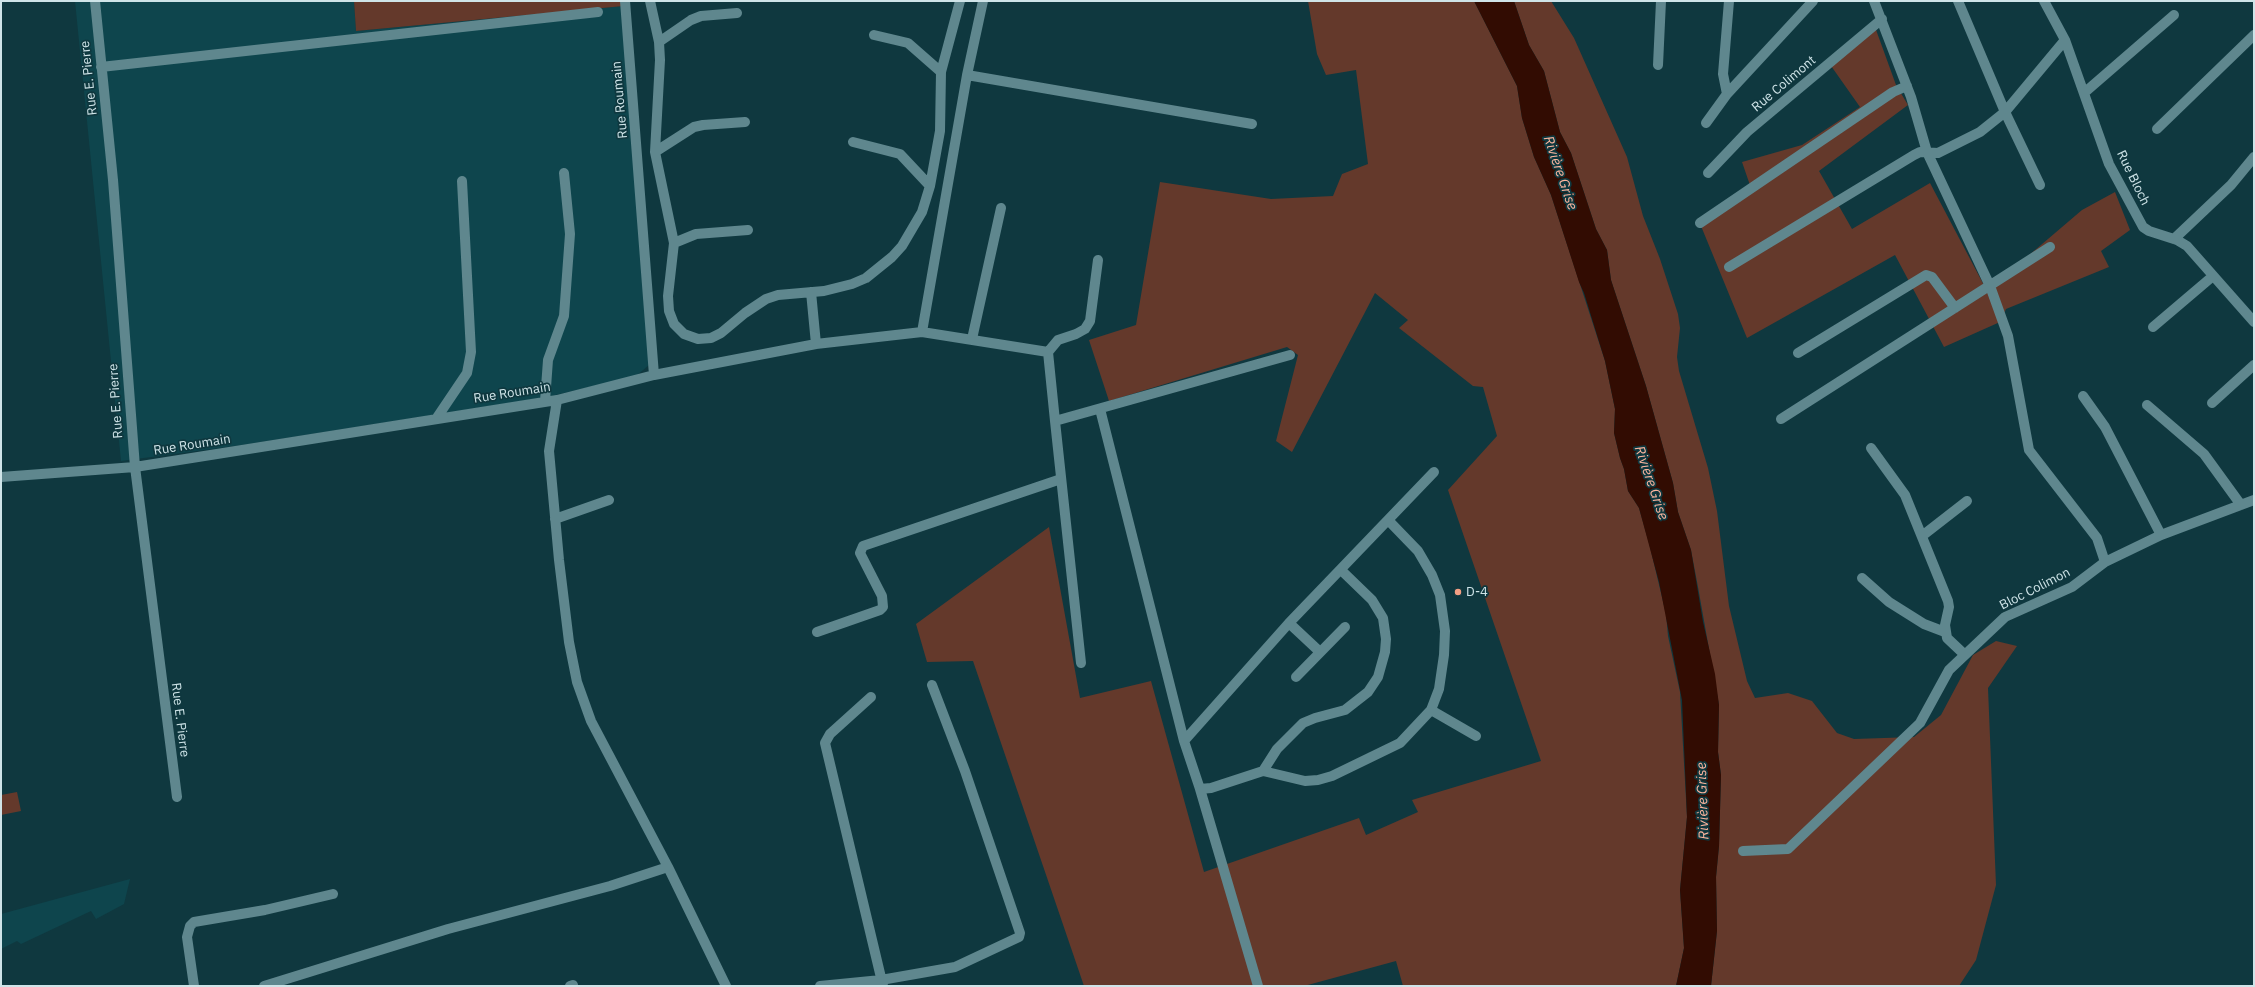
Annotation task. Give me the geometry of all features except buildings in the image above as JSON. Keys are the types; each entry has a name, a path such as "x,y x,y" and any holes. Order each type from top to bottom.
{"street":[{"name":"Rue E. Pierre","path":"95,1 113,180 134,467 177,797"},
{"name":"Rue Roumain","path":"1,478 134,467 557,400 654,375 625,1"},
{"path":"650,1 659,42 660,60 655,152 674,243 668,296 669,311 674,324 684,334 698,339 711,338 721,333 745,313 766,299 778,295 839,288 859,281 878,269 892,257 914,229 922,212 930,186 940,131 941,72 960,1"},
{"path":"922,332 967,75 983,1"},
{"path":"1658,65 1661,1"},
{"path":"1727,94 1723,74 1729,1"},
{"path":"1706,123 1727,94 1813,1"},
{"path":"1874,1 1911,97 1926,152 1990,286 2008,336 2029,450 2097,538 2106,562"},
{"path":"1958,1 2005,112 2040,185"},
{"name":"Rue Bloch","path":"2044,1 2065,40 2109,164 2143,227 2149,231 2174,239 2187,246 2213,276 2252,316"},
{"path":"101,67 598,12"},
{"path":"659,42 696,18 737,13"},
{"path":"2084,92 2174,15"},
{"name":"Rue Colimont","path":"1708,174 1747,132 1882,19"},
{"path":"874,35 908,43 941,72"},
{"path":"2157,129 2254,35"},
{"path":"1729,267 1914,155 1926,152 1938,153 1945,151 1980,132 2005,112 2065,40"},
{"path":"967,75 1252,124"},
{"path":"1700,223 1893,92 1907,86"},
{"path":"655,152 694,127 745,122"},
{"path":"853,142 900,154 930,186"},
{"path":"2174,239 2231,185 2254,157"},
{"path":"545,401 548,360 551,349 561,327 570,234 564,173"},
{"path":"436,419 467,373 471,352 462,181"},
{"path":"972,339 1001,208"},
{"path":"674,243 696,234 748,230"},
{"path":"1781,419 2050,247"},
{"path":"1081,662 1048,352 1058,340 1076,334 1085,329 1090,321 1098,260"},
{"path":"1798,353 1926,275 1932,277 1955,308"},
{"path":"2153,327 2213,276"},
{"path":"810,292 816,344"},
{"path":"654,375 816,344 922,332 1048,352"},
{"path":"1055,421 1290,355"},
{"path":"2212,403 2254,364"},
{"path":"2083,396 2105,427 2162,535"},
{"path":"557,400 549,451 569,642 577,682 591,722 668,867 726,986"},
{"path":"2148,405 2204,454 2241,505"},
{"path":"1100,409 1184,741 1200,789 1258,986"},
{"path":"1871,448 1905,495 1948,601 1949,607 1945,632 1949,642 1966,655"},
{"path":"1184,741 1289,623 1434,472"},
{"path":"817,632 880,610 883,607 882,596 860,553 863,546 1061,479"},
{"path":"555,519 609,500"},
{"name":"Bloc Colimon","path":"1743,852 1788,849 1920,723 1949,670 2006,617 2072,587 2106,562 2162,535 2254,500"},
{"path":"1922,536 1967,501"},
{"path":"1200,789 1211,788 1263,771 1305,780 1318,780 1332,776 1400,743 1431,710 1439,688 1444,655 1445,631 1440,595 1432,575 1418,551 1388,520"},
{"path":"1263,771 1277,749 1303,723 1315,718 1345,710 1368,692 1378,677 1385,652 1386,639 1383,618 1372,600 1341,570"},
{"path":"1862,578 1889,602 1924,624 1945,632"},
{"path":"1289,623 1320,652"},
{"path":"1296,677 1346,627"},
{"path":"820,986 882,983 955,967 1017,940 1020,933 965,771 932,685"},
{"path":"871,697 830,734 825,743 882,983"},
{"path":"1431,710 1476,736"},
{"path":"264,986 448,929 610,886 668,867"},
{"path":"194,986 187,937 190,926 194,922 265,910 333,894"}],"shaded area":[{"path":"75,1 354,1 356,31 624,6 649,365 636,376 547,397 242,445 121,461"},
{"path":"354,1 623,1 624,6 356,31"},
{"path":"1308,1 1474,1 1517,86 1522,118 1534,157 1551,195 1605,361 1615,409 1614,433 1624,469 1628,491 1639,508 1649,543 1666,614 1668,636 1680,692 1687,817 1680,890 1684,948 1676,986 1403,986 1396,961 1304,986 1084,986 973,661 927,662 916,624 1049,527 1080,698 1151,681 1204,872 1359,818 1366,835 1418,812 1412,800 1541,761 1448,490 1497,436 1483,387 1473,386 1399,328 1408,320 1375,293 1292,452 1276,441 1298,355 1287,347 1109,401 1089,340 1136,325 1160,182 1271,199 1333,196 1342,174 1368,164 1356,70 1326,75 1317,54"},
{"path":"1514,1 1551,1 1574,38 1627,157 1643,216 1660,259 1678,314 1680,328 1677,357 1679,371 1708,468 1717,511 1729,606 1747,681 1755,698 1788,693 1812,701 1837,733 1854,739 1914,737 1941,715 1973,655 1996,641 2017,646 1988,688 1996,885 1976,960 1959,986 1711,986 1717,931 1716,877 1719,846 1721,775 1718,752 1719,705 1691,550 1678,512 1673,483 1646,386 1611,280 1607,250 1596,229 1571,153 1560,132 1544,71 1529,45"},
{"path":"1875,27 1896,85 1908,105 1819,171 1852,229 1930,183 1987,291 2082,210 2115,192 2130,230 2101,251 2109,267 2006,309 2000,322 1944,347 1895,255 1747,338 1701,226 1752,191 1742,162 1802,145 1860,107 1829,63"},
{"path":"17,792 21,811 1,815 1,795"},
{"path":"130,879 124,904 96,919 91,911 21,944 17,941 1,949 1,914"}],"water":[{"name":"Rivière Grise","path":"1474,1 1514,1 1529,45 1544,71 1560,132 1571,153 1596,229 1607,250 1611,280 1646,386 1673,483 1678,512 1691,550 1703,622 1715,674 1719,705 1718,752 1721,775 1719,846 1716,877 1717,931 1711,986 1676,986 1684,948 1680,890 1687,817 1682,700 1659,582 1639,508 1628,491 1624,469 1614,433 1615,409 1605,361 1584,293 1579,282 1551,195 1534,157 1522,118 1517,86"}],"place":[{"name":"D-4","path":"1458,592"}]}
